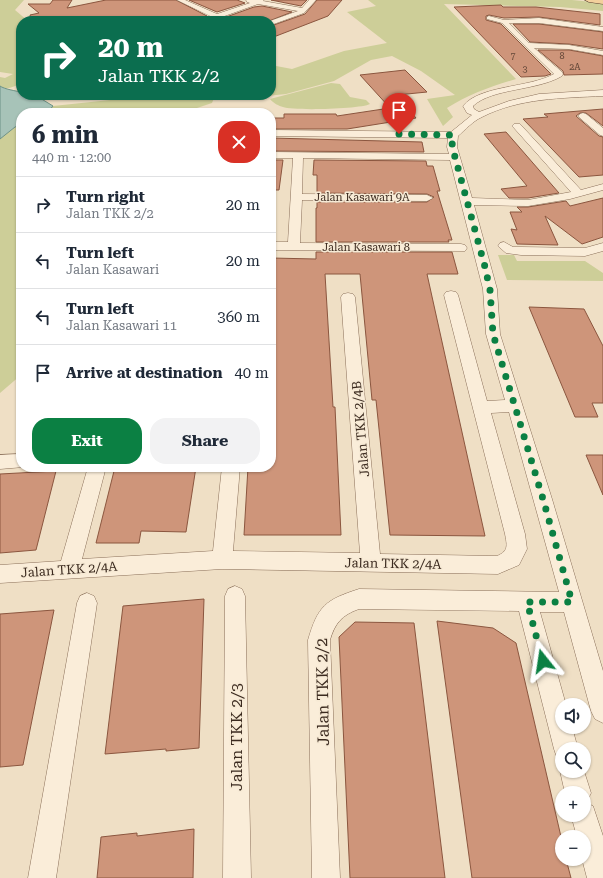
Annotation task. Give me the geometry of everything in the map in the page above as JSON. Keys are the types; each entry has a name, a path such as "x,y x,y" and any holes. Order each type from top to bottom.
{"main road":[{"path":"589,0 603,2"}],"street":[{"path":"180,0 215,16"},
{"path":"247,0 259,1 305,12"},
{"path":"276,21 305,12 313,0"},
{"path":"220,16 259,1"},
{"path":"489,18 504,22 553,22 603,29"},
{"path":"478,115 470,111 468,106 470,103 487,96 546,80 559,74 504,22"},
{"path":"527,45 569,47 603,53"},
{"path":"276,133 453,135 478,115 512,104 539,97 603,93"},
{"path":"584,116 603,133"},
{"path":"517,126 579,194"},
{"path":"453,135 452,146 490,290 493,334 603,711"},
{"path":"276,155 455,157"},
{"path":"294,246 298,155"},
{"path":"466,201 528,203 547,201 603,187"},
{"name":"Jalan Kasawari 9A","path":"297,197 427,198"},
{"name":"Jalan Kasawari 8","path":"276,246 461,248"},
{"path":"504,246 510,250 521,251 585,252 603,247"},
{"name":"Jalan TKK 2/4A","path":"0,574 222,560 498,565 512,559 516,549 515,534 451,295"},
{"name":"Jalan TKK 2/4B","path":"348,297 371,562"},
{"path":"480,406 515,406"},
{"path":"0,462 16,461"},
{"path":"69,569 96,472"},
{"path":"222,560 231,472"},
{"name":"Jalan TKK 2/3","path":"235,596 236,878"},
{"name":"Jalan TKK 2/2","path":"326,878 319,640 323,623 331,612 342,604 359,599 572,602"},
{"path":"527,602 564,742"},
{"path":"42,878 87,603"},
{"path":"586,822 601,878"}],"green space":[{"path":"0,0 24,0 15,10 22,16 16,16 16,86 8,88 0,86 0,77 5,78 13,74 0,72"},
{"path":"368,0 572,0 603,3 603,11 560,7 444,4 516,79 481,91 447,108 453,117 443,126 427,99 455,95 421,71 392,56 371,60 334,81 286,94 276,95 276,66 292,69 344,51 387,43 347,12 376,6"},
{"path":"331,83 340,84 350,97 366,100 370,104 341,108 300,109 281,107 271,100 276,100 276,97"},
{"path":"110,100 213,100 212,103 197,108 51,108 53,106"},
{"path":"15,127 16,379 0,393 0,139"},
{"path":"498,255 514,255 517,261 585,261 603,273 603,281 507,280"}],"shaded area":[{"path":"0,86 16,91 16,100 43,100 53,106 51,108 16,108 16,127 0,139"}],"building":[{"path":"53,0 72,0 67,8 106,0 176,0 207,16 30,16 39,13 28,4 50,4"},
{"path":"189,0 237,0 245,3 217,12"},
{"path":"271,0 307,0 301,6"},
{"path":"317,0 342,0 328,16 276,36 276,24 305,14"},
{"path":"501,5 503,7 536,7 600,14 600,25 539,17 504,18 489,15 486,16 486,20 501,24 551,74 545,76 521,77 454,7"},
{"path":"262,6 292,12 276,18 276,16 229,16 254,7"},
{"path":"513,24 539,24 603,32 603,49 569,44 530,42"},
{"path":"538,50 569,50 603,56 603,74 564,75 563,71"},
{"path":"405,70 427,92 397,95 416,118 347,129 276,129 276,118 284,118 284,114 336,114 337,116 390,108 360,75"},
{"path":"603,109 603,126 586,113 580,113 576,116 599,136 603,137 603,175 579,177 523,119 548,117 544,114"},
{"path":"506,132 559,193 528,198 509,198 501,189 527,186 484,134"},
{"path":"276,138 422,142 424,152 276,151"},
{"path":"276,160 283,160 279,190 276,190"},
{"path":"314,160 426,161 427,166 433,166 440,191 437,191 452,240 448,240 449,242 316,242 317,202 427,202 434,197 427,194 317,193 317,175 313,175"},
{"path":"603,198 603,237 582,244 545,216 558,245 517,244 511,229 517,230 510,212 522,212 517,207 528,207 566,201 570,206"},
{"path":"316,252 452,252 458,274 427,274 485,536 390,535 376,400 372,400 360,274 325,274 333,407 335,407 341,535 244,535 248,472 276,472 276,258 316,259"},
{"path":"529,307 584,309 603,346 603,403 592,403 598,417 575,417"},
{"path":"586,455 603,455 603,495"},
{"path":"56,472 36,550 0,553 0,474"},
{"path":"114,472 195,472 186,532 141,531 139,543 96,543"},
{"path":"204,599 199,748 105,754 123,606"},
{"path":"54,610 23,765 0,767 0,614"},
{"path":"437,621 493,628 516,643 555,811 555,822 558,822 559,830 555,830 555,866 568,866 571,878 472,878"},
{"path":"355,622 414,623 445,878 350,878 339,637"},
{"path":"194,829 193,878 97,878 101,837 137,833 137,836"}],"route":[{"path":"399,134 453,135 452,146 466,201 476,232 490,290 493,334 543,499 572,602 527,602 543,661"}]}
